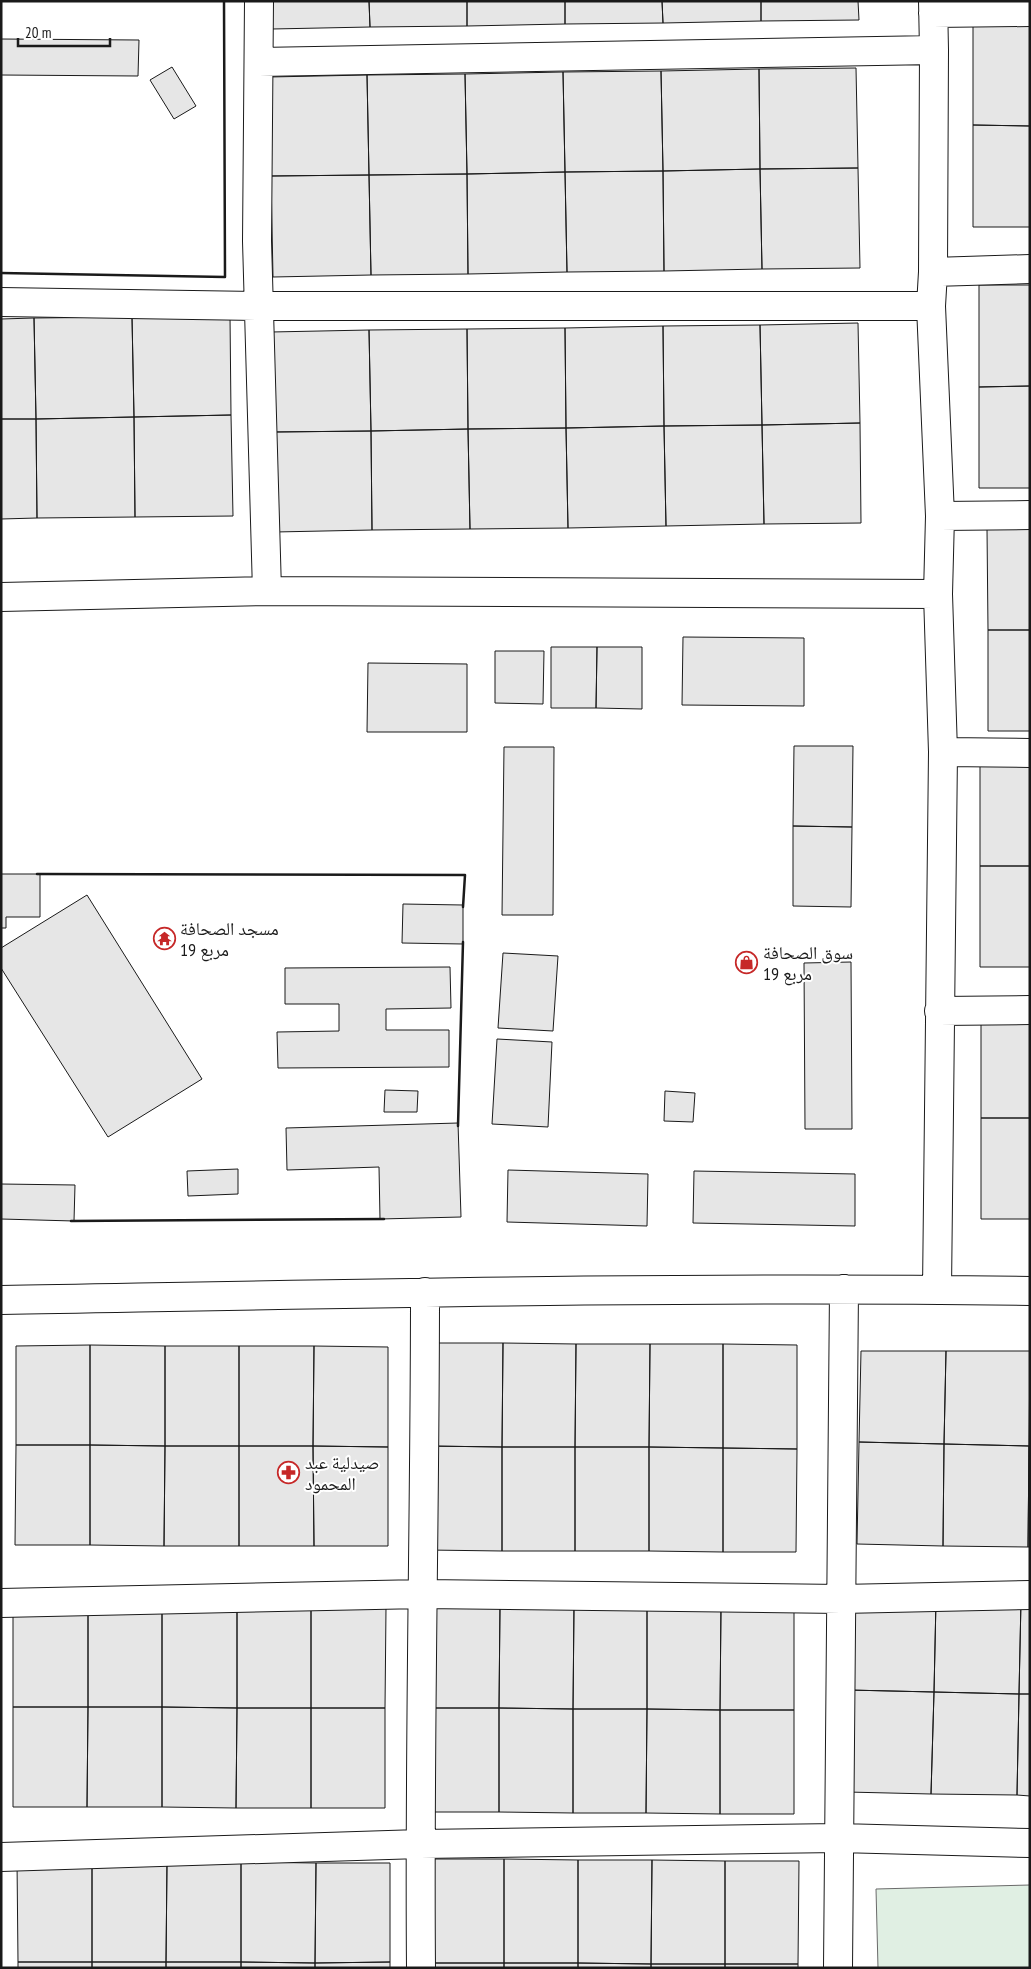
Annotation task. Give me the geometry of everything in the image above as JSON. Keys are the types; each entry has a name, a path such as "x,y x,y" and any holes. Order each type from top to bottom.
{"street":[{"path":"259,1 258,241 267,591"},
{"path":"937,1290 943,752 938,594 940,516 930,306 933,272 933,7 1030,12"},
{"path":"259,62 934,50"},
{"path":"933,272 1030,270"},
{"path":"1,302 260,306 930,306"},
{"path":"940,516 1030,515"},
{"path":"1,597 267,591 938,594"},
{"path":"943,752 1030,753"},
{"path":"939,1011 1030,1010"},
{"path":"838,1968 844,1289"},
{"path":"1,1300 425,1292 844,1289 1030,1291"},
{"path":"422,1968 420,1844 425,1292"},
{"path":"1,1603 423,1594 841,1598 1030,1595"},
{"path":"1,1857 420,1844 839,1838 1030,1843"}],"green space":[{"path":"1030,1885 1030,1968 878,1968 876,1889"}],"building":[{"path":"271,1 369,1 370,27 272,29"},
{"path":"369,1 467,1 467,26 370,27"},
{"path":"467,1 565,1 565,24 467,26"},
{"path":"565,1 662,1 663,23 565,24"},
{"path":"662,1 761,1 761,21 663,23"},
{"path":"761,1 858,1 859,20 761,21"},
{"path":"973,24 1030,24 1030,126 973,125"},
{"path":"1,39 139,40 138,76 1,75"},
{"path":"172,67 196,106 174,119 150,80"},
{"path":"856,68 858,168 760,169 759,69"},
{"path":"759,69 760,169 663,171 661,71"},
{"path":"661,71 663,171 565,172 563,72"},
{"path":"563,72 565,172 467,174 465,74"},
{"path":"465,74 467,174 369,175 367,75"},
{"path":"367,75 369,175 271,176 269,77"},
{"path":"973,125 1030,126 1030,227 973,227"},
{"path":"858,168 860,268 762,269 760,169"},
{"path":"760,169 762,269 664,271 663,171"},
{"path":"663,171 664,271 567,272 565,172"},
{"path":"565,172 567,272 468,274 467,174"},
{"path":"467,174 468,274 371,275 369,175"},
{"path":"369,175 371,275 273,277 271,176"},
{"path":"979,285 1030,285 1030,386 979,387"},
{"path":"230,316 231,415 134,417 132,317"},
{"path":"132,317 134,417 36,419 34,318"},
{"path":"34,318 36,419 1,419 1,319"},
{"path":"858,323 860,423 762,425 760,325"},
{"path":"760,325 762,425 664,426 663,326"},
{"path":"663,326 664,426 566,428 565,328"},
{"path":"565,328 566,428 468,429 467,329"},
{"path":"467,329 468,429 371,431 369,330"},
{"path":"369,330 371,431 273,432 271,332"},
{"path":"1030,386 1030,488 979,488 979,387"},
{"path":"231,415 233,516 135,517 134,417"},
{"path":"134,417 135,517 37,518 36,419"},
{"path":"1,419 36,419 37,518 1,519"},
{"path":"860,423 861,523 764,524 762,425"},
{"path":"762,425 764,524 666,526 664,426"},
{"path":"664,426 666,526 568,528 566,428"},
{"path":"566,428 568,528 470,529 468,429"},
{"path":"468,429 470,529 372,530 371,431"},
{"path":"371,431 372,530 275,532 273,432"},
{"path":"987,529 1030,529 1030,630 988,630"},
{"path":"988,630 1030,630 1030,731 988,731"},
{"path":"683,637 804,638 804,706 682,705"},
{"path":"551,647 597,647 596,708 551,708"},
{"path":"597,647 642,647 642,709 596,708"},
{"path":"495,651 544,651 543,704 495,703"},
{"path":"368,663 467,664 467,732 367,732"},
{"path":"794,746 853,746 852,827 793,826"},
{"path":"504,747 554,747 553,915 502,915"},
{"path":"980,764 1030,764 1030,866 980,866"},
{"path":"793,826 852,827 851,907 793,906"},
{"path":"980,866 1030,866 1030,967 980,967"},
{"path":"1,874 40,874 40,917 6,917 6,928 1,928"},
{"path":"87,895 202,1079 108,1137 1,968 1,948"},
{"path":"403,904 463,905 463,944 402,943"},
{"path":"503,953 558,956 553,1031 498,1028"},
{"path":"851,962 852,1129 805,1129 804,963"},
{"path":"450,967 451,1008 386,1009 386,1030 449,1030 449,1067 278,1068 277,1032 339,1031 339,1004 285,1004 285,968"},
{"path":"981,1017 1030,1017 1030,1118 981,1118"},
{"path":"497,1039 552,1042 548,1127 492,1124"},
{"path":"385,1090 418,1091 417,1112 384,1112"},
{"path":"665,1091 695,1093 693,1122 664,1121"},
{"path":"981,1118 1030,1118 1030,1219 981,1219"},
{"path":"458,1123 461,1217 380,1219 379,1167 287,1170 286,1128"},
{"path":"238,1169 238,1194 188,1196 187,1171"},
{"path":"508,1170 648,1174 647,1226 507,1222"},
{"path":"694,1171 855,1174 855,1226 693,1223"},
{"path":"1,1184 75,1185 74,1221 1,1219"},
{"path":"429,1343 503,1343 502,1447 428,1446"},
{"path":"503,1343 576,1344 575,1447 502,1447"},
{"path":"576,1344 650,1344 649,1447 575,1447"},
{"path":"650,1344 723,1344 723,1448 649,1447"},
{"path":"723,1344 797,1345 797,1449 723,1448"},
{"path":"90,1345 90,1445 16,1445 16,1346"},
{"path":"90,1345 165,1346 165,1446 90,1445"},
{"path":"165,1346 239,1346 239,1446 165,1446"},
{"path":"239,1346 314,1346 313,1446 239,1446"},
{"path":"314,1346 388,1347 388,1447 313,1446"},
{"path":"861,1351 946,1351 944,1444 859,1442"},
{"path":"946,1351 1030,1351 1029,1446 944,1444"},
{"path":"859,1442 944,1444 943,1546 857,1544"},
{"path":"944,1444 1029,1446 1028,1547 943,1546"},
{"path":"16,1445 90,1445 90,1545 15,1545"},
{"path":"90,1445 165,1446 164,1546 90,1545"},
{"path":"165,1446 239,1446 239,1546 164,1546"},
{"path":"239,1446 313,1446 314,1546 239,1546"},
{"path":"313,1446 388,1447 388,1546 314,1546"},
{"path":"428,1446 502,1447 502,1551 428,1550"},
{"path":"1029,1446 1030,1547 1028,1547"},
{"path":"502,1447 575,1447 575,1551 502,1551"},
{"path":"575,1447 649,1447 649,1551 575,1551"},
{"path":"649,1447 723,1448 723,1552 649,1551"},
{"path":"723,1448 797,1449 796,1552 723,1552"},
{"path":"850,1599 936,1600 934,1692 848,1690"},
{"path":"936,1600 1021,1600 1019,1694 934,1692"},
{"path":"1021,1600 1030,1600 1030,1694 1019,1694"},
{"path":"426,1604 500,1605 499,1708 426,1708"},
{"path":"500,1605 574,1605 573,1709 499,1708"},
{"path":"574,1605 647,1606 647,1709 573,1709"},
{"path":"647,1606 721,1606 720,1710 647,1709"},
{"path":"721,1606 794,1606 794,1710 720,1710"},
{"path":"13,1607 88,1607 88,1707 13,1707"},
{"path":"88,1607 162,1608 162,1707 88,1707"},
{"path":"237,1607 237,1708 162,1707 162,1608"},
{"path":"237,1607 311,1608 311,1708 237,1708"},
{"path":"311,1608 386,1608 385,1708 311,1708"},
{"path":"848,1690 934,1692 931,1794 847,1792"},
{"path":"934,1692 1019,1694 1017,1795 931,1794"},
{"path":"1019,1694 1030,1694 1030,1796 1017,1795"},
{"path":"13,1707 88,1707 87,1807 13,1807"},
{"path":"88,1707 162,1707 162,1807 87,1807"},
{"path":"162,1707 237,1708 236,1808 162,1807"},
{"path":"237,1708 311,1708 311,1808 236,1808"},
{"path":"311,1708 385,1708 385,1808 311,1808"},
{"path":"426,1708 499,1708 499,1812 425,1812"},
{"path":"499,1708 573,1709 573,1813 499,1812"},
{"path":"573,1709 647,1709 646,1813 573,1813"},
{"path":"647,1709 720,1710 720,1814 646,1813"},
{"path":"720,1710 794,1710 794,1814 720,1814"},
{"path":"431,1859 504,1859 504,1963 430,1963"},
{"path":"504,1859 578,1860 578,1963 504,1963"},
{"path":"578,1860 652,1860 651,1964 578,1963"},
{"path":"652,1860 725,1861 725,1964 651,1964"},
{"path":"17,1861 92,1862 92,1962 18,1962"},
{"path":"725,1861 799,1861 798,1964 725,1964"},
{"path":"92,1862 167,1862 166,1962 92,1962"},
{"path":"167,1862 241,1862 241,1962 166,1962"},
{"path":"241,1862 316,1863 315,1963 241,1962"},
{"path":"316,1863 390,1863 390,1962 315,1963"},
{"path":"18,1962 92,1962 92,1968 18,1968"},
{"path":"92,1962 166,1962 166,1968 92,1968"},
{"path":"166,1962 241,1962 241,1968 166,1968"},
{"path":"241,1962 315,1963 315,1968 241,1968"},
{"path":"390,1962 390,1968 315,1968 315,1963"},
{"path":"430,1963 504,1963 504,1968 430,1968"},
{"path":"504,1963 578,1963 578,1968 504,1968"},
{"path":"578,1963 651,1964 651,1968 578,1968"},
{"path":"651,1964 725,1964 725,1968 651,1968"},
{"path":"725,1964 798,1964 798,1968 725,1968"}],"wall":[{"path":"1,273 225,277 224,1"},
{"path":"37,874 465,875 463,907"},
{"path":"458,1126 463,942"},
{"path":"71,1221 384,1219"}],"place":[{"name":"مسجد الصحافة مربع 19","path":"164,939"},
{"name":"سوق الصحافة مربع 19","path":"747,963"},
{"name":"صيدلية عبد المحمود","path":"289,1473"}]}
